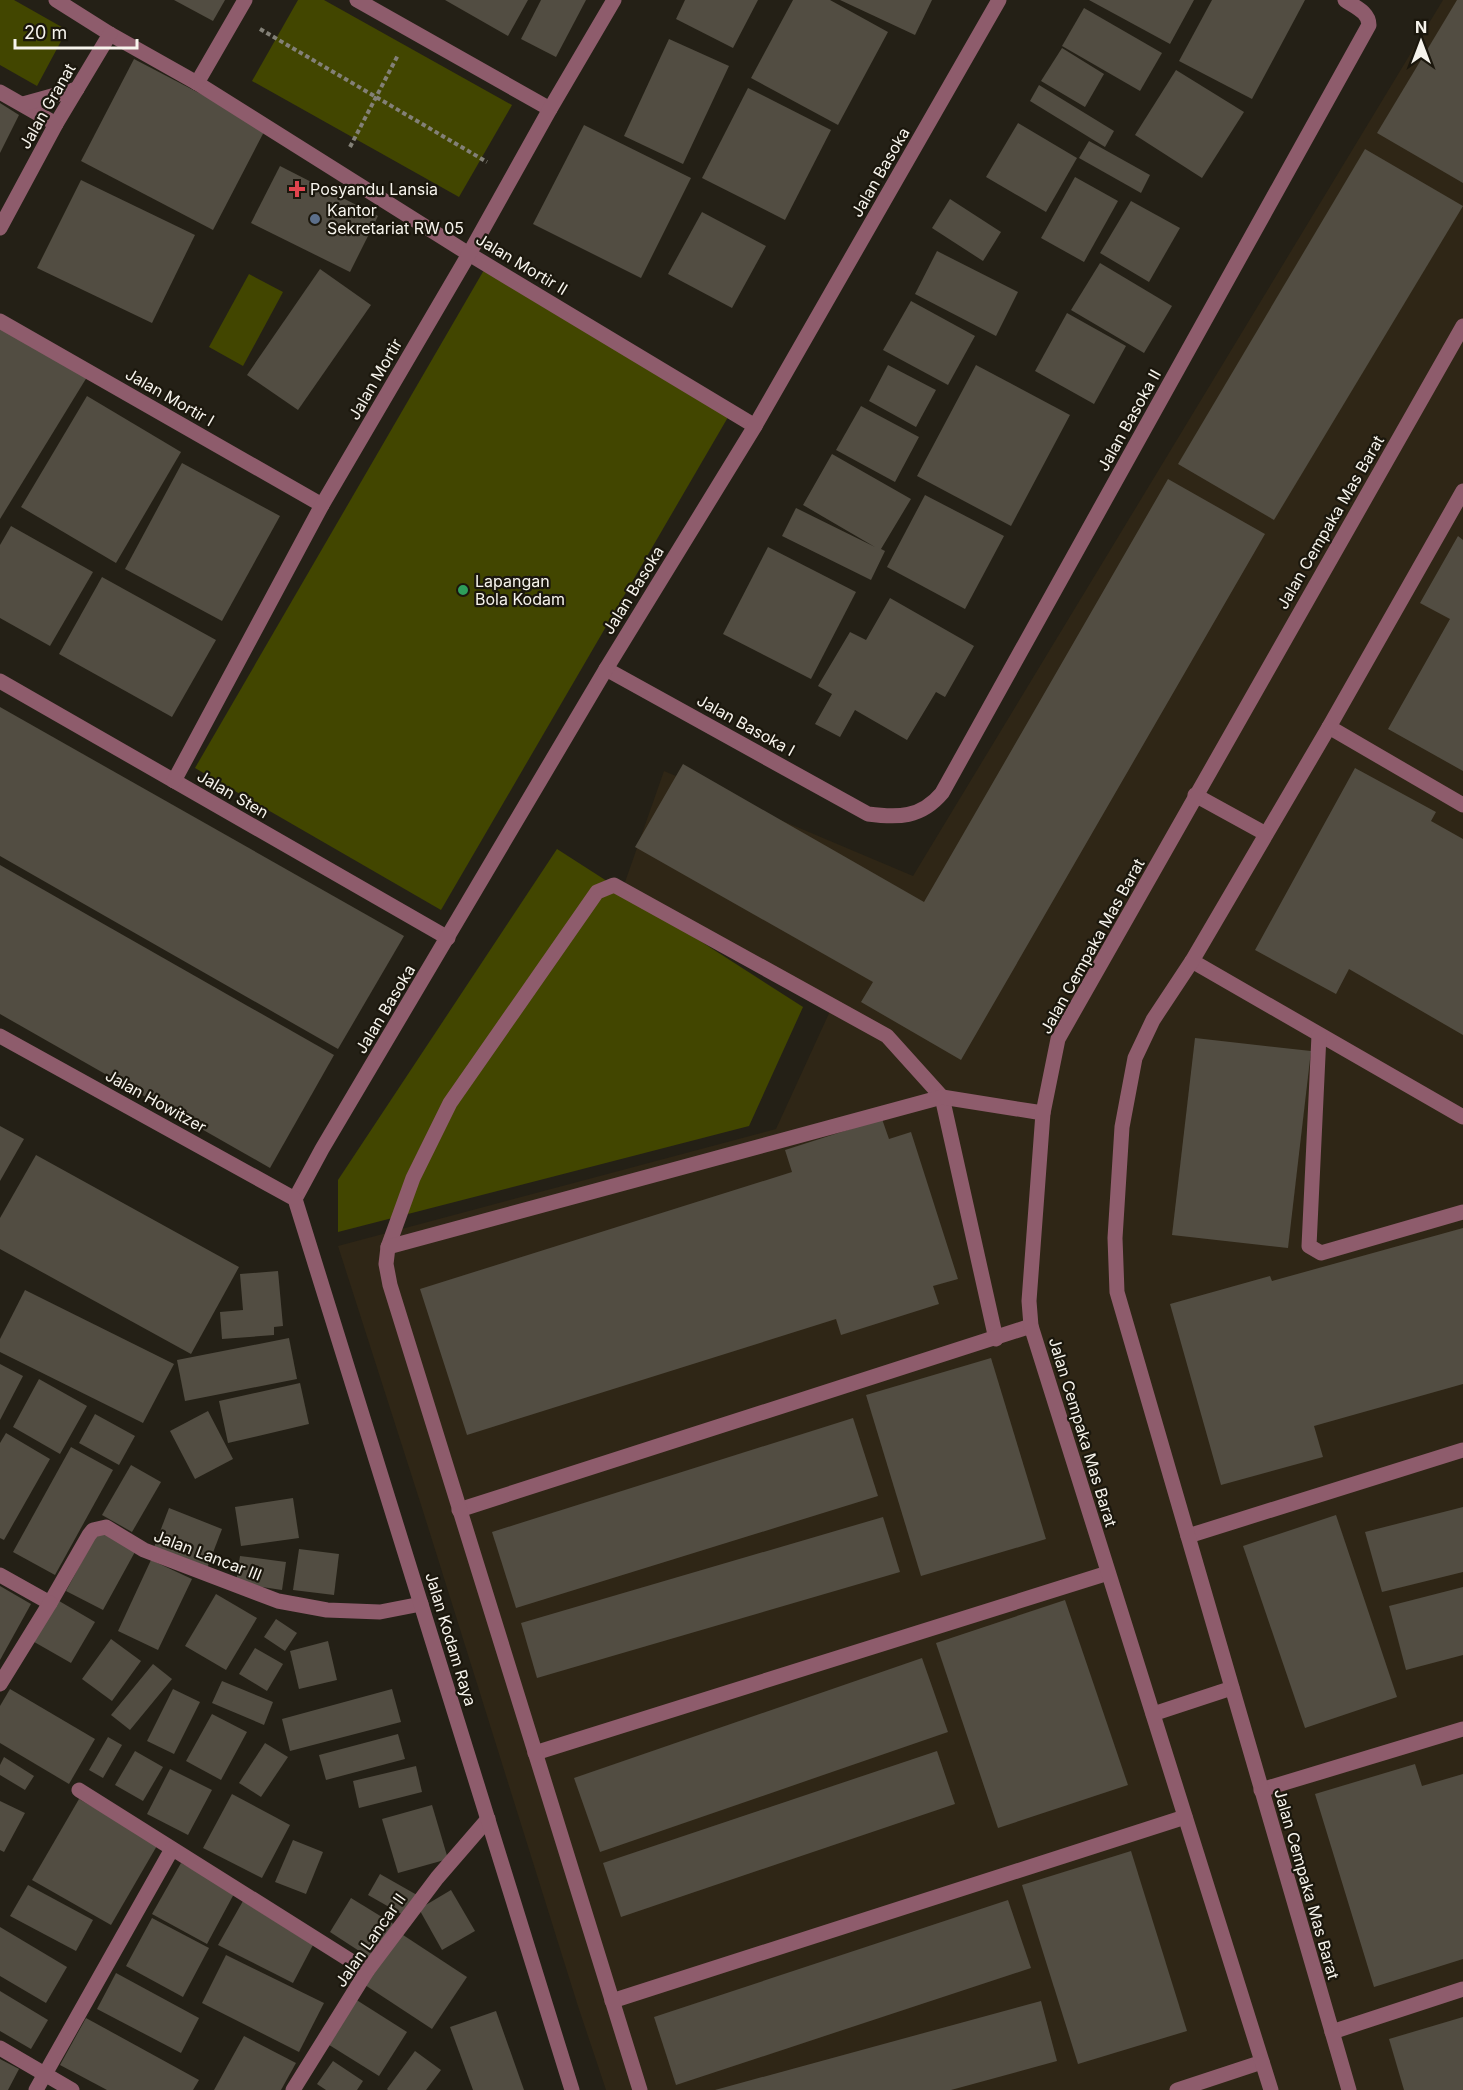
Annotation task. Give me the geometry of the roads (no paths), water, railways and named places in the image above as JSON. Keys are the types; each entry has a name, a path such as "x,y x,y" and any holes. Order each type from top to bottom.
{"street":[{"name":"Jalan Mortir II","path":"56,0 110,34 197,83 469,254 755,426"},
{"path":"197,83 245,0"},
{"path":"357,0 550,109"},
{"name":"Jalan Mortir","path":"174,781 322,505 614,0"},
{"name":"Jalan Basoka","path":"295,1198 606,669 755,426 999,0"},
{"name":"Jalan Basoka II","path":"868,814 894,818 922,810 942,793 1369,26 1369,19 1365,13 1345,0"},
{"name":"Jalan Granat","path":"0,228 56,124 110,34"},
{"path":"23,104 77,89"},
{"path":"0,92 56,124"},
{"name":"Jalan Mortir I","path":"0,321 322,505"},
{"name":"Jalan Cempaka Mas Barat","path":"1271,2090 1031,1326 1029,1301 1043,1113 1058,1039 1463,326"},
{"name":"Jalan Cempaka Mas Barat","path":"1349,2090 1117,1292 1115,1238 1122,1127 1135,1058 1154,1020 1192,961 1459,508 1463,491"},
{"name":"Jalan Basoka I","path":"606,669 868,814"},
{"name":"Jalan Sten","path":"0,681 448,938"},
{"path":"1329,727 1463,806"},
{"path":"1195,795 1266,834"},
{"path":"640,2090 390,1286 386,1264 388,1247 413,1178 450,1103 597,892 614,885 887,1036 942,1097 996,1339"},
{"path":"1192,961 1463,1117"},
{"path":"1319,1035 1309,1246 1322,1253 1463,1212"},
{"name":"Jalan Howitzer","path":"0,1036 295,1198"},
{"path":"388,1247 942,1097 1043,1113"},
{"name":"Jalan Kodam Raya","path":"295,1198 572,2090"},
{"path":"459,1510 1031,1326"},
{"path":"1188,1536 1463,1450"},
{"name":"Jalan Lancar III","path":"50,1603 89,1535 93,1530 106,1527 144,1550 278,1601 327,1610 380,1612 421,1604"},
{"path":"535,1753 1108,1573"},
{"path":"0,1575 50,1603 0,1684"},
{"path":"1153,1714 1232,1688"},
{"path":"1262,1790 1463,1729"},
{"path":"79,1790 367,1971"},
{"path":"612,2001 1185,1817"},
{"name":"Jalan Lancar II","path":"293,2090 367,1971 437,1878 488,1819"},
{"path":"36,2090 172,1849"},
{"path":"1332,2032 1463,1989"},
{"path":"0,2048 72,2090"},
{"path":"1177,2090 1262,2062"}],"place":[{"name":"Posyandu Lansia","path":"297,189"},
{"name":"Kantor Sekretariat RW 05","path":"315,219"},
{"name":"Lapangan Bola Kodam","path":"463,590"}]}
